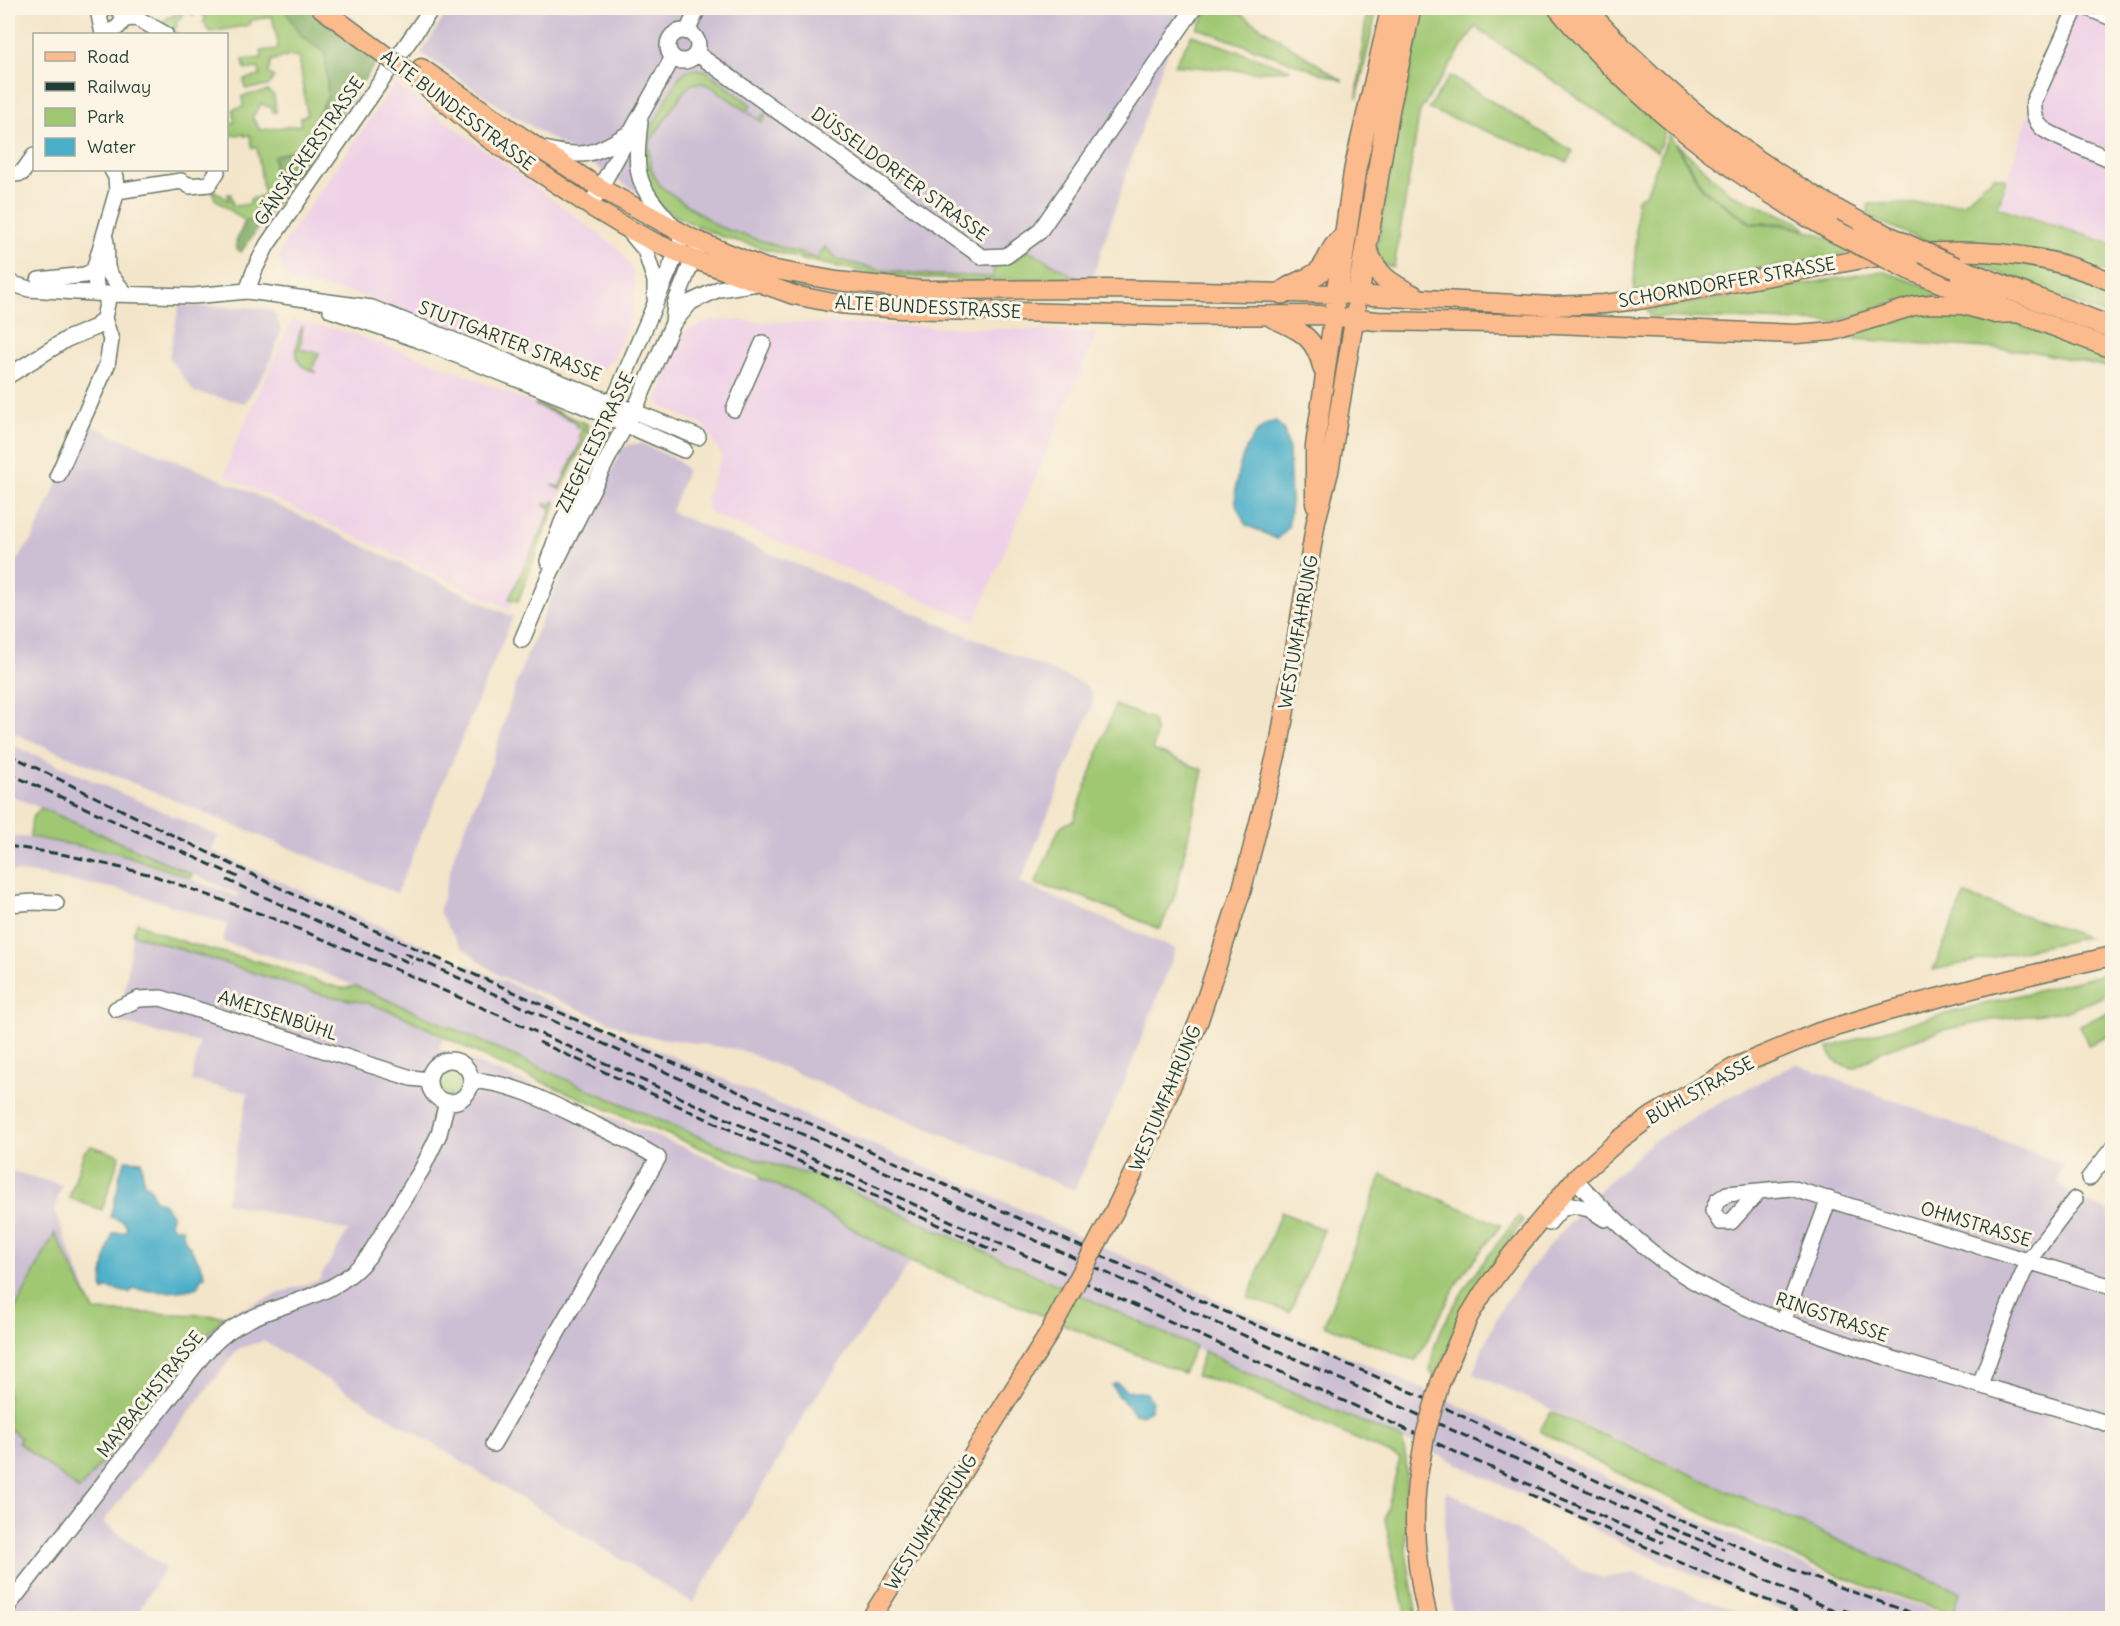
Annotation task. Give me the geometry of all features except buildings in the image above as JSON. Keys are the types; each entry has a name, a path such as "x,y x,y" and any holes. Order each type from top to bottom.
{"highway":[{"path":"1336,294 1355,169 1392,8"},
{"path":"1358,295 1389,108 1410,8"},
{"path":"1559,8 1618,72 1701,145 1754,183 1832,230 1910,269 2008,309"},
{"path":"1584,8 1656,82 1722,136 1794,186 1866,226 1956,268 2112,328"},
{"path":"1282,293 1291,284 1310,278 1319,272 1334,245 1345,237"},
{"path":"1366,250 1384,280 1415,297"}],"main road":[{"name":"ALTE BUNDESSTRASSE","path":"321,8 377,42"},
{"name":"ALTE BUNDESSTRASSE","path":"339,8 377,42"},
{"path":"377,42 418,72"},
{"name":"ALTE BUNDESSTRASSE","path":"418,72 685,243 758,283 794,295 839,304 901,309 1165,316 1265,314 1332,317"},
{"name":"ALTE BUNDESSTRASSE","path":"418,72 488,138 590,206 625,226 765,268 837,281 909,289 1107,289 1336,294"},
{"name":"SCHORNDORFER STRASSE","path":"1336,294 1415,297 1513,305 1604,304 1680,293 1863,258 1943,251 1990,252 2026,257 2079,269 2112,282"},
{"name":"WESTUMFAHRUNG","path":"1316,521 1313,474 1315,446 1336,294"},
{"name":"WESTUMFAHRUNG","path":"871,1618 1048,1335 1146,1147 1195,1031 1242,889 1280,740 1316,521 1329,472 1358,295"},
{"name":"SCHORNDORFER STRASSE","path":"1332,317 1377,321 1796,334 1842,329 1914,306 1963,305 1996,314 2008,309 2112,349"},
{"path":"1265,314 1296,329 1310,339 1319,352 1324,374"},
{"name":"BÜHLSTRASSE","path":"1428,1618 1420,1585 1415,1503 1425,1436 1440,1383 1469,1316 1483,1293 1507,1260 1575,1179 1635,1128 1735,1067 1819,1032 1991,984 2112,957"}],"street":[{"path":"103,33 99,15 106,8"},
{"name":"GÄNSÄCKERSTRASSE","path":"247,291 267,245 432,8"},
{"path":"687,32 698,8"},
{"name":"DÜSSELDORFER STRASSE","path":"696,53 982,257 1006,256 1039,232 1194,8"},
{"path":"2076,8 2034,101 2035,117 2048,131 2112,160"},
{"path":"2088,8 2112,18"},
{"path":"105,33 117,28 120,13 137,18 163,33"},
{"path":"687,32 695,39 696,53 689,60 682,61 673,57 669,52 668,44 671,37 676,33 687,32"},
{"path":"590,206 673,57"},
{"path":"641,117 637,173 648,198 685,243"},
{"path":"535,146 571,155 593,153 631,132"},
{"path":"8,175 22,173 33,157"},
{"path":"58,475 107,365 111,340 104,318 100,269 104,235 117,191 116,177 113,171"},
{"path":"117,191 182,181 190,186 209,184 217,171"},
{"name":"ZIEGELEISTRASSE","path":"625,226 645,250 655,281 655,308"},
{"name":"ZIEGELEISTRASSE","path":"549,576 548,561 561,525 685,243"},
{"name":"ZIEGELEISTRASSE","path":"673,323 685,243"},
{"path":"100,269 113,279 126,294"},
{"name":"STUTTGARTER STRASSE","path":"10,284 57,280 85,275 100,269"},
{"name":"ZIEGELEISTRASSE","path":"522,640 549,576 625,424 634,411 673,323 691,302 719,289 758,283"},
{"name":"STUTTGARTER STRASSE","path":"10,284 28,289 103,294 201,296 247,291 372,308 611,410 634,411 698,437"},
{"path":"8,376 67,339 96,327 104,318"},
{"path":"734,409 763,343"},
{"name":"ZIEGELEISTRASSE","path":"581,397 622,383"},
{"name":"STUTTGARTER STRASSE","path":"581,397 597,418 601,435"},
{"name":"STUTTGARTER STRASSE","path":"611,410 625,424 684,450"},
{"path":"8,904 56,903"},
{"name":"AMEISENBÜHL","path":"116,1009 139,999 161,998 411,1078 429,1080"},
{"path":"449,1060 464,1065 471,1074 472,1080 470,1090 463,1099 447,1102 433,1094 429,1080 434,1068 449,1060"},
{"path":"472,1080 497,1082 528,1092 639,1146 658,1158 492,1444"},
{"name":"MAYBACHSTRASSE","path":"8,1606 218,1339 233,1327 251,1318 333,1288 359,1269 422,1169 439,1134 447,1102"},
{"path":"2089,1178 2112,1149"},
{"name":"RINGSTRASSE","path":"1575,1179 1633,1236 1677,1270 1706,1288 1783,1322 1858,1349 2112,1425"},
{"name":"OHMSTRASSE","path":"1758,1192 1791,1188 2112,1287"},
{"path":"1783,1322 1829,1199"},
{"path":"1980,1385 2005,1315 2029,1260 2075,1199"},
{"path":"1507,1260 1520,1255 1560,1210 1571,1205 1589,1209 1633,1236"}],"shaded area":[{"path":"450,8 1189,8 1163,63 1092,279 944,279 814,262 668,211 500,107 421,53"},
{"path":"2072,8 2112,8 2112,242 2069,230 2000,205 2027,117"},
{"path":"395,84 618,248 633,270 635,287 630,320 614,357 602,369 582,373 364,296 293,282 283,273 279,257 287,238"},
{"path":"179,306 247,307 266,309 276,315 281,331 268,367 245,403 194,392 169,358"},
{"path":"292,320 347,332 448,368 584,424 587,433 510,609 225,476 233,449"},
{"path":"713,320 1097,332 975,621 713,515 708,509 706,498 722,456 704,425 661,406 657,399 685,331"},
{"path":"84,423 244,489 513,617 397,893 8,731 8,578 17,560 33,538"},
{"path":"631,444 643,444 677,460 687,470 671,512 1086,685 1092,694 1092,706 1020,883 1176,949 1122,1088 1074,1190 741,1050 640,1035 498,975 459,945 439,912 455,852 491,765 527,654 563,571 622,449"},
{"path":"8,743 218,836 212,850 250,868 813,1119 972,1187 1242,1311 1401,1379 1680,1512 1847,1584 1962,1618 1800,1618 1652,1557 1445,1458 1245,1372 1053,1281 820,1177 799,1176 698,1136 581,1087 440,1021 316,970 223,942 227,924 113,888 46,877 46,875 8,871 8,836 33,838 122,854 238,897 239,894 8,794"},
{"path":"133,934 323,995 367,1003 401,1015 443,1038 439,1049 778,1186 911,1262 809,1407 693,1603 264,1341 239,1348 103,1522 165,1568 134,1618 8,1618 8,1170 62,1185 54,1210 94,1311 225,1316 290,1289 318,1281 348,1231 226,1203 248,1093 192,1081 199,1043 120,1023"},
{"path":"1796,1064 2063,1164 2057,1183 2083,1202 2112,1212 2112,1618 1976,1618 1953,1613 1960,1592 1860,1550 1474,1374 1483,1346 1505,1302 1548,1247 1599,1190 1653,1141 1718,1103"},
{"path":"1446,1491 1471,1503 1584,1571 1603,1578 1634,1573 1755,1618 1454,1618 1444,1560"}],"green space":[{"path":"176,8 284,8 300,35 325,53 328,96 318,115 317,128 307,144 274,157 273,195 257,217 245,221 215,199 212,189 228,200 228,194 231,194 233,206 250,204 250,199 264,196 257,148 252,148 250,135 228,136 228,124 235,122 233,109 243,107 242,96 268,91 274,96 276,112 273,112 270,106 267,107 262,103 252,117 260,130 301,125 300,118 307,115 299,56 288,55 286,58 282,56 280,59 272,60 268,73 274,77 268,86 245,89 244,79 260,76 259,68 245,70 243,60 262,58 261,51 277,49 278,43 272,16 249,21 250,25 211,32 203,22 206,18 197,11 194,15 185,11 175,24 177,26 173,31 176,33 173,33 161,25 178,9"},
{"path":"284,8 308,8 378,60 241,252 237,249 236,242 245,221 257,217 273,195 274,157 307,144 317,128 317,115 328,96 325,53 300,35"},
{"path":"1211,8 1232,8 1343,81 1197,28"},
{"path":"1367,8 1377,8 1357,98"},
{"path":"1424,8 1549,8 1666,129 1657,152 1475,27 1420,111 1394,267 1379,264 1376,249 1402,107"},
{"path":"1192,35 1291,70 1254,72 1174,65"},
{"path":"705,70 751,105 747,111 757,119 709,85 692,84 684,91 649,143 651,169 660,186 719,227 817,259 825,247 839,260 880,270 933,275 993,277 994,265 1016,260 1028,250 1075,277 970,281 880,275 804,260 720,236 675,216 654,201 644,182 643,144 679,77 686,71"},
{"path":"1450,76 1573,151 1568,162 1428,109"},
{"path":"764,114 766,115 762,122 759,120"},
{"path":"1669,134 1702,189 1751,224 1782,225 1819,234 1854,252 1634,292 1637,199 1646,194"},
{"path":"1676,143 1730,193 1798,222 1806,229 1781,223 1752,223 1704,189"},
{"path":"1994,176 2006,179 1998,207 2112,244 2112,273 1934,245 1867,216 1869,204 1963,203"},
{"path":"1961,258 2027,263 2095,281 2112,290 2112,318"},
{"path":"1882,271 1953,296 1900,300 1836,322 1651,317 1647,311"},
{"path":"1959,309 2012,321 2112,362 2112,368 2031,351 1824,337 1918,310"},
{"path":"303,326 300,349 319,353 312,369 317,373 307,369 298,360 297,342"},
{"path":"536,403 587,424 589,431 561,490 553,485 559,487 581,441 579,435 584,429 577,428 574,421 535,405"},
{"path":"553,501 556,503 518,601 509,599 552,509 544,505 546,503 551,505"},
{"path":"1115,705 1152,719 1156,732 1153,750 1203,770 1175,895 1160,929 1083,897 1035,884 1060,827 1074,820"},
{"path":"41,808 192,874 191,878 122,854 30,837 32,818"},
{"path":"1965,895 2087,937 1933,970"},
{"path":"137,922 186,943 275,966 332,986 341,988 355,986 703,1138 760,1160 820,1177 1195,1347 1183,1373 911,1262 778,1186 761,1179 760,1173 499,1064 401,1015 367,1003 323,995 133,934"},
{"path":"2112,972 2112,993 2067,1011 1992,1020 1942,1030 1884,1050 1856,1068 1838,1062 1828,1048 1902,1025"},
{"path":"2112,1011 2112,1035 2088,1045 2080,1025"},
{"path":"451,1069 460,1073 464,1082 460,1091 451,1095 442,1091 438,1082 442,1073"},
{"path":"91,1146 120,1155 102,1210 69,1198 84,1152"},
{"path":"1382,1175 1501,1225 1460,1278 1416,1361 1324,1325"},
{"path":"1281,1212 1324,1230 1290,1312 1248,1298"},
{"path":"1519,1216 1523,1220 1480,1284 1438,1372 1433,1376 1430,1370 1434,1351 1445,1322 1474,1275"},
{"path":"55,1233 94,1311 225,1316 186,1357 79,1490 18,1442 21,1438 8,1427 8,1330 12,1324 10,1319"},
{"path":"1204,1351 1245,1372 1402,1439 1406,1459 1406,1551 1417,1618 1406,1618 1385,1519 1400,1458 1227,1383 1196,1376"},
{"path":"1552,1412 1860,1550 1960,1592 1953,1613 1869,1587 1796,1558 1606,1467 1540,1431"}],"water":[{"path":"1275,421 1284,430 1289,450 1291,503 1288,528 1277,539 1246,525 1237,506 1236,493 1239,468 1249,443 1256,433"},
{"path":"126,1160 141,1161 144,1183 151,1189 154,1199 164,1204 172,1215 170,1224 175,1228 182,1228 185,1240 201,1265 205,1276 201,1278 198,1287 174,1292 134,1289 129,1293 108,1288 103,1291 104,1270 113,1233 125,1232 127,1227 123,1221 110,1217 120,1173"},
{"path":"1117,1383 1126,1390 1147,1393 1152,1402 1150,1410 1141,1415 1135,1414 1113,1387 1112,1385"}],"railway":[{"path":"8,754 284,890 813,1125 1210,1305 1414,1393 1668,1515 1795,1571 1925,1618"},
{"path":"8,773 240,878"},
{"path":"8,846 66,855 152,875 272,918 409,975 1460,1454 1663,1543"},
{"path":"227,880 412,964"},
{"path":"404,953 1474,1440 1667,1527 1724,1549"},
{"path":"539,1042 997,1252"},
{"path":"1529,1494 1739,1589 1812,1618"},
{"path":"1654,1530 1850,1618"},
{"path":"1843,1610 1868,1618"}]}
